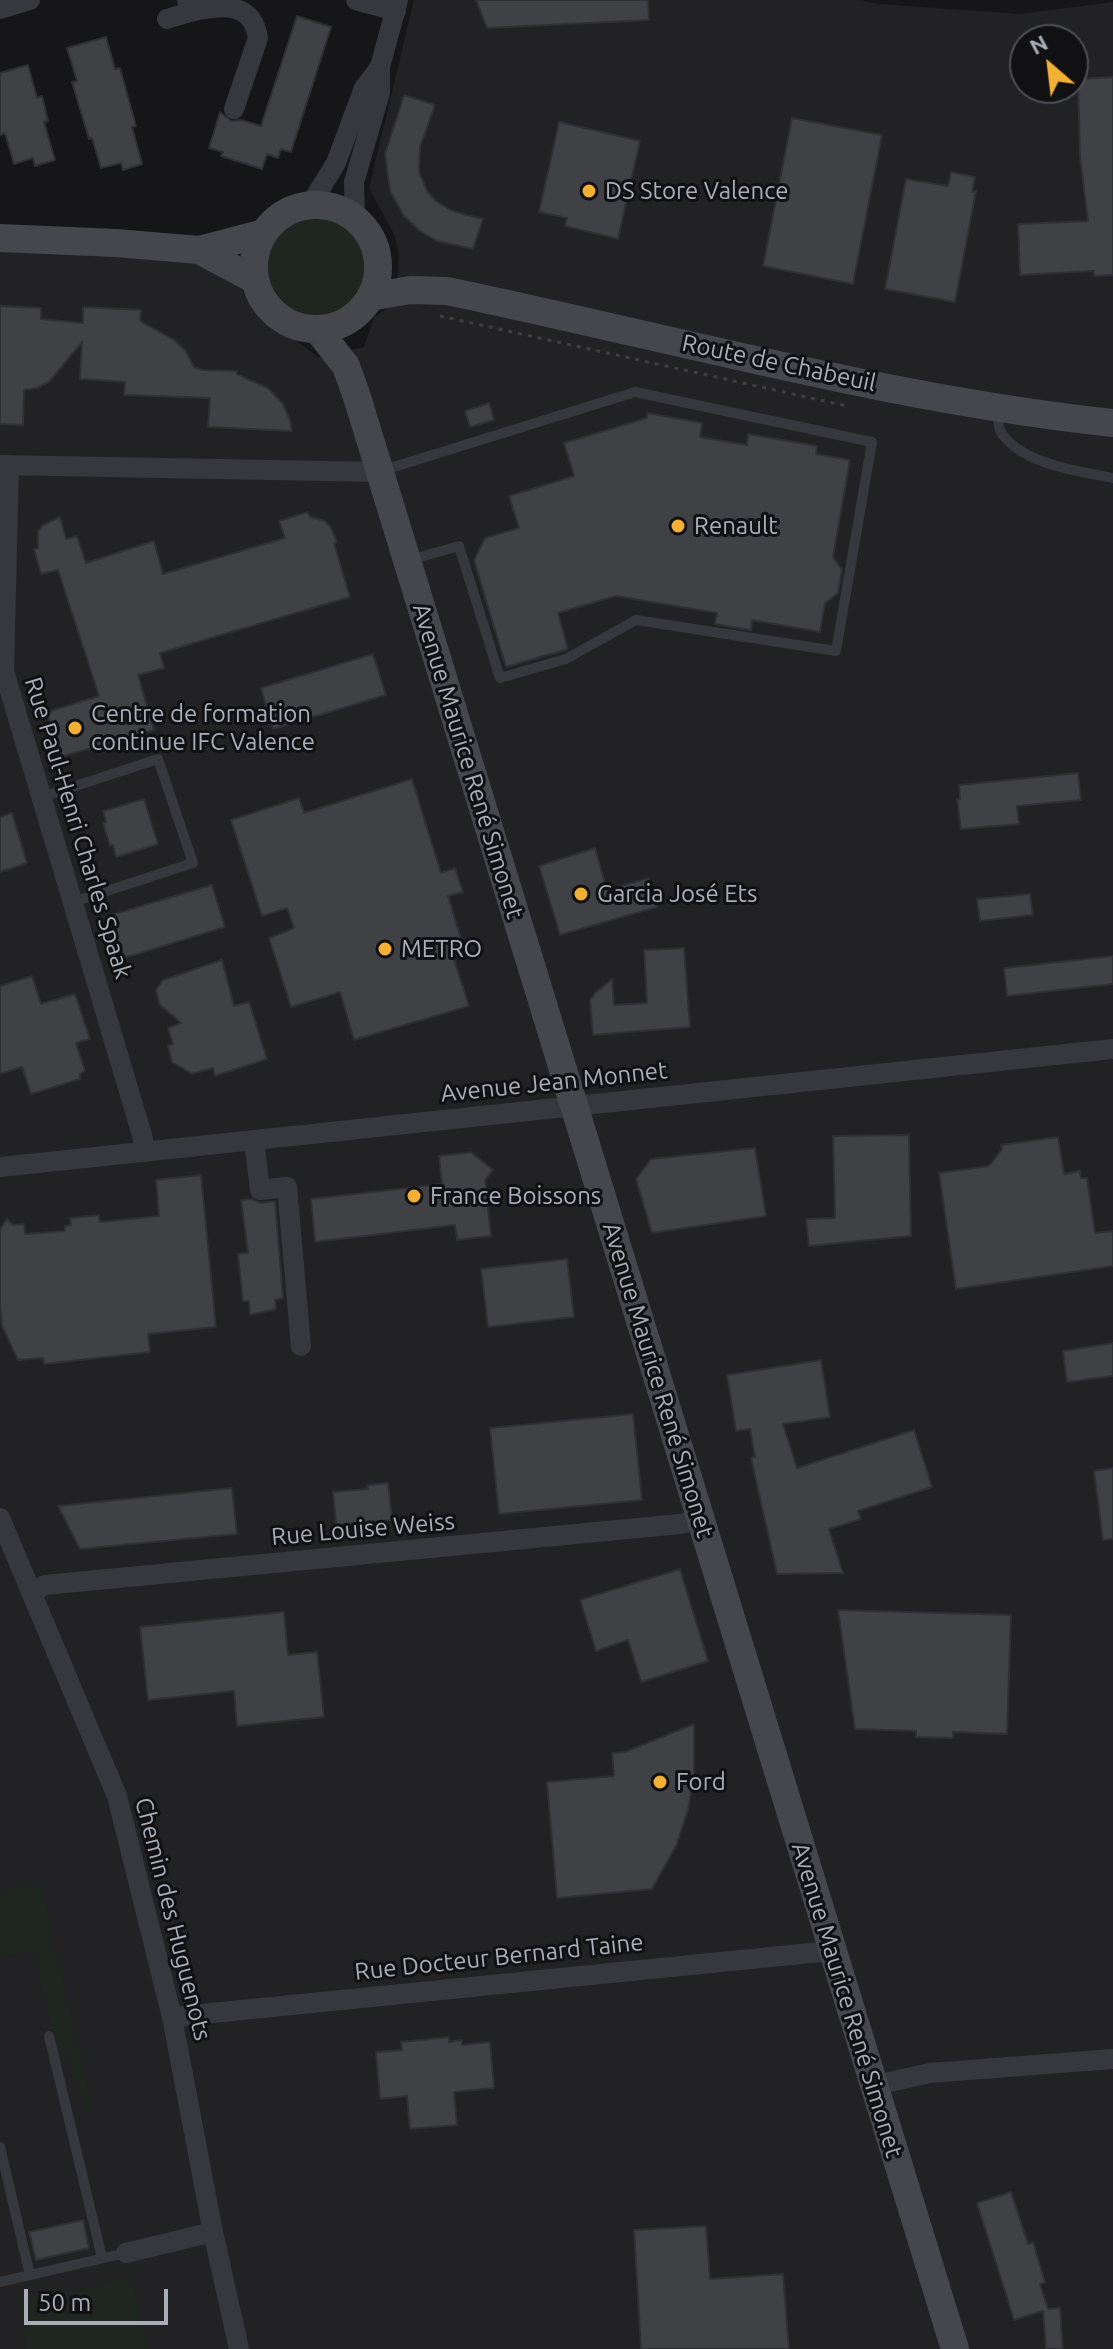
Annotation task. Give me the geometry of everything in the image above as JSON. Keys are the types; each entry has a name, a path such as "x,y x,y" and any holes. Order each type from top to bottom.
{"street":[{"path":"0,9 30,0"},
{"path":"355,219 354,182 380,93 380,67 397,6 356,0"},
{"path":"167,19 189,6 232,5 251,20 258,38 234,109"},
{"path":"310,205 336,163 364,88 380,67"},
{"path":"310,205 326,205 342,210 355,219 373,243 377,258 377,275 370,297 349,319 334,326 317,329 289,323 277,315 259,293 255,280 253,264 264,233 276,219 292,209 310,205"},
{"path":"0,238 199,250 264,233"},
{"path":"199,250 255,280"},
{"name":"Route de Chabeuil","path":"377,258 388,266 447,291 808,371 998,408 1113,423"},
{"name":"Route de Chabeuil","path":"370,297 410,290 447,291"},
{"name":"Avenue Maurice René Simonet","path":"346,366 349,319"},
{"name":"Avenue Maurice René Simonet","path":"317,329 346,366 955,2349"},
{"name":"Rue Paul-Henri Charles Spaak","path":"145,1152 4,671 5,465 379,472"},
{"name":"Avenue Jean Monnet","path":"0,1167 1113,1049"},
{"path":"254,1140 260,1190 287,1187 301,1346"},
{"name":"Chemin des Huguenots","path":"0,1518 117,1796 172,2017 239,2349"},
{"name":"Rue Louise Weiss","path":"32,1593 45,1585 700,1520"},
{"name":"Rue Docteur Bernard Taine","path":"172,2017 831,1951"},
{"path":"872,2086 930,2073 1113,2059"},
{"path":"126,2253 213,2232"}],"lane":[{"path":"379,472 635,392 872,442 836,651 636,620 566,659 500,678 459,546 407,561"},
{"path":"998,408 999,430 1003,436 1031,457 1113,478"},
{"path":"42,797 158,759 193,863 73,902"},
{"path":"49,2036 102,2258"},
{"path":"0,2147 30,2275"},
{"path":"0,2282 126,2253"}],"shaded area":[{"path":"414,0 860,0 1019,14 1113,2 1113,2349 0,2349 0,249 182,255 235,277 252,308 318,357 364,347 374,318 395,302 399,257 395,236 369,188"},
{"path":"315,216 343,224 357,238 365,266 357,294 343,308 315,316 287,308 273,294 265,266 273,238 287,224"},
{"path":"40,1881 98,2132 53,2032 32,1952 0,1956 0,1891"},
{"path":"131,2274 148,2349 26,2349 22,2318 16,2301 42,2294 54,2297"}],"building":[{"path":"476,0 648,0 649,20 487,28"},
{"path":"297,16 331,27 291,152 281,149 278,158 267,154 262,169 221,156 223,152 209,148 220,112 231,121 241,120 261,126"},
{"path":"106,37 115,69 120,68 136,126 132,127 142,164 123,170 121,163 101,168 72,82 77,81 67,48"},
{"path":"28,65 37,98 42,96 48,121 44,122 55,160 35,166 33,158 14,164 5,133 0,135 0,73"},
{"path":"1113,77 1113,275 1094,276 1094,271 1020,275 1018,224 1088,221 1080,157 1079,104 1089,104 1089,78"},
{"path":"404,95 435,105 420,147 419,172 427,191 436,201 452,211 483,219 473,249 437,241 420,231 404,216 390,191 385,154"},
{"path":"792,118 882,135 853,284 763,266"},
{"path":"559,122 640,141 618,239 565,226 567,218 539,212"},
{"path":"951,172 975,177 972,192 976,191 955,302 885,289 906,179 948,186"},
{"path":"0,306 41,308 41,319 83,323 83,307 141,310 140,321 174,340 185,350 194,367 237,371 237,374 268,388 283,404 292,431 208,427 210,398 124,395 125,382 80,379 82,342 49,382 24,390 23,425 0,424"},
{"path":"489,403 494,420 470,427 465,411"},
{"path":"647,413 702,423 700,437 747,445 748,434 817,446 816,454 850,460 833,557 842,570 838,593 825,603 820,632 752,620 751,630 715,624 717,613 616,596 558,613 568,649 506,667 474,560 485,538 519,528 509,496 574,476 564,443 647,418"},
{"path":"308,512 310,517 325,521 331,528 350,597 160,653 164,668 138,675 154,730 60,757 47,724 50,723 47,712 99,696 58,570 41,574 34,549 38,548 38,531 43,525 60,517 66,539 77,536 86,563 154,541 163,574 285,538 279,521"},
{"path":"373,654 386,695 273,729 261,688"},
{"path":"1078,773 1081,800 1017,806 1019,824 961,829 957,799 960,799 959,785"},
{"path":"412,779 441,873 455,868 463,892 448,896 465,952 453,956 469,1006 354,1040 340,992 291,1007 269,938 294,928 287,908 262,916 231,820 299,798 304,813"},
{"path":"144,799 158,844 116,857 103,823 106,822 103,811"},
{"path":"12,813 27,863 0,872 0,817"},
{"path":"595,848 607,890 649,878 657,907 560,935 539,866"},
{"path":"212,885 225,927 124,958 111,925 114,924 111,915"},
{"path":"1030,894 1033,915 980,921 977,899"},
{"path":"684,948 690,1027 593,1035 590,1000 595,993 612,979 614,1005 647,1003 644,950"},
{"path":"1113,956 1113,984 1007,996 1004,968"},
{"path":"222,960 234,1006 249,1002 267,1059 215,1076 213,1068 192,1074 172,1062 168,1046 173,1044 168,1028 181,1023 159,1004 156,990 163,980"},
{"path":"32,976 41,1004 75,994 90,1039 76,1043 85,1071 80,1074 80,1079 31,1094 22,1067 0,1074 0,986"},
{"path":"909,1135 911,1236 809,1246 806,1219 835,1218 833,1136"},
{"path":"1058,1137 1064,1174 1080,1171 1081,1178 1087,1178 1095,1233 1113,1231 1113,1266 956,1289 939,1173 989,1166 1002,1149 1001,1145"},
{"path":"755,1148 766,1216 652,1233 636,1179 651,1159"},
{"name":"France Boissons","path":"471,1152 493,1170 485,1180 491,1236 457,1240 455,1225 315,1242 311,1199 442,1184 439,1156"},
{"path":"201,1175 216,1327 148,1334 150,1352 44,1364 43,1358 18,1360 2,1326 0,1304 0,1229 7,1219 13,1225 24,1224 25,1234 65,1231 65,1226 71,1225 70,1218 99,1215 100,1222 159,1216 156,1180"},
{"path":"251,1199 261,1203 275,1201 283,1298 275,1300 276,1309 250,1315 249,1301 243,1301 238,1254 248,1253 241,1200"},
{"path":"567,1259 574,1317 488,1327 481,1269"},
{"path":"1113,1343 1113,1376 1067,1382 1063,1351"},
{"path":"821,1360 830,1417 783,1424 797,1468 914,1430 932,1487 858,1511 861,1519 829,1529 843,1573 777,1574 751,1458 755,1457 750,1429 736,1431 727,1375"},
{"path":"633,1414 642,1500 499,1514 490,1428"},
{"path":"1113,1468 1113,1539 1103,1540 1094,1471"},
{"path":"388,1483 392,1520 336,1525 333,1492 368,1489 367,1485"},
{"path":"232,1488 237,1534 80,1549 58,1506"},
{"path":"680,1569 708,1661 641,1682 628,1640 596,1651 580,1600"},
{"path":"838,1610 1011,1615 1007,1734 953,1732 953,1738 916,1737 916,1731 855,1729"},
{"path":"284,1612 288,1655 317,1652 324,1717 237,1726 234,1691 148,1700 140,1627"},
{"path":"694,1724 694,1775 688,1810 676,1846 652,1889 557,1898 547,1782 614,1776 612,1753 625,1752"},
{"path":"449,2037 449,2042 462,2040 462,2045 490,2042 494,2088 454,2092 457,2125 410,2129 407,2096 380,2099 376,2052 402,2050 401,2042"},
{"path":"1011,2192 1028,2244 1033,2242 1045,2282 1040,2284 1048,2309 1060,2308 1063,2349 1046,2349 1043,2311 1014,2320 977,2203"},
{"path":"83,2220 89,2248 36,2260 29,2232"},
{"path":"706,2226 710,2279 783,2274 789,2349 641,2349 634,2230"}],"place":[{"name":"DS Store Valence","path":"589,191"},
{"name":"Renault","path":"678,526"},
{"name":"Centre de formation continue IFC Valence","path":"75,728"},
{"name":"Garcia José Ets","path":"581,894"},
{"name":"METRO","path":"385,949"},
{"name":"France Boissons","path":"414,1196"},
{"name":"Ford","path":"660,1782"}]}
